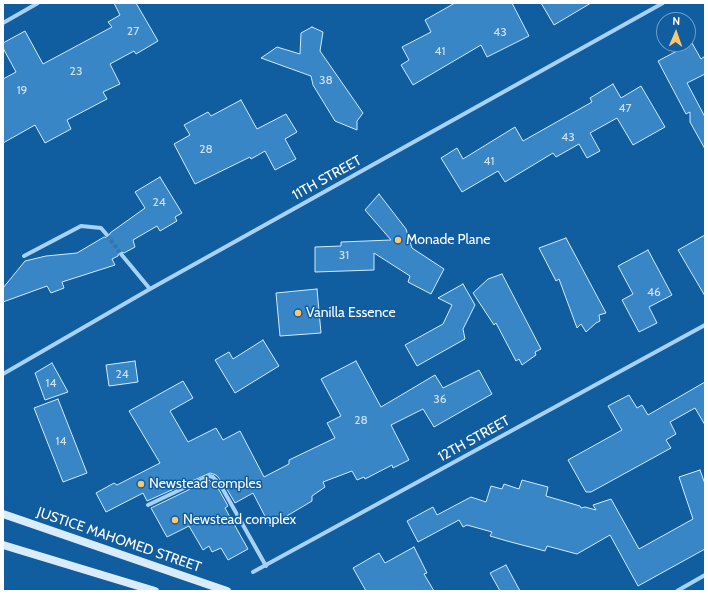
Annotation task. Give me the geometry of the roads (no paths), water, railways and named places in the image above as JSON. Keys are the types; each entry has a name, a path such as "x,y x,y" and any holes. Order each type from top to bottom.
{"main road":[{"name":"JUSTICE MAHOMED STREET","path":"3,514 227,591"},
{"path":"3,545 156,591"}],"street":[{"path":"3,23 38,3"},
{"name":"11TH STREET","path":"3,374 150,289 663,3"},
{"path":"24,256 81,226 101,228 107,235"},
{"path":"121,254 150,289"},
{"name":"12TH STREET","path":"253,572 705,325"},
{"path":"148,505 209,476 213,477 221,486 266,566"},
{"path":"677,591 705,575"}],"tunnel":[{"path":"107,235 121,254"}],"place":[{"name":"Monade Plane","path":"398,240"},
{"name":"Vanilla Essence","path":"298,313"},
{"name":"Newstead comples","path":"141,484"},
{"name":"Newstead complex","path":"175,520"}]}
